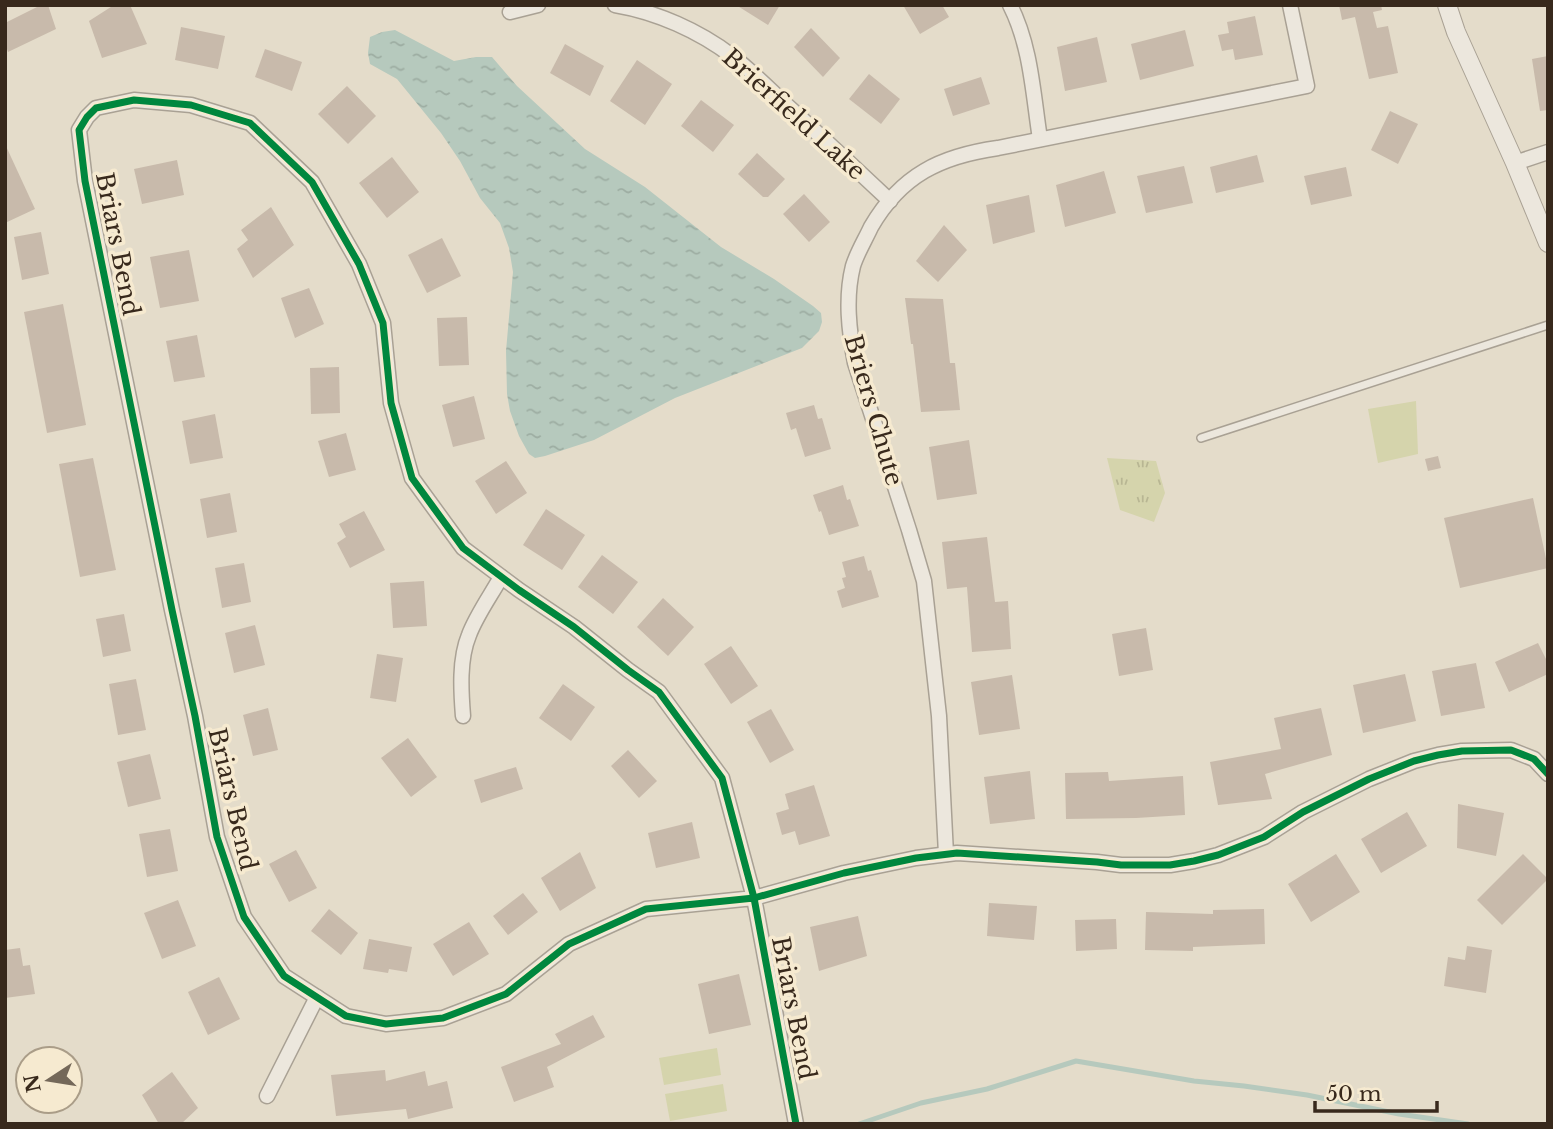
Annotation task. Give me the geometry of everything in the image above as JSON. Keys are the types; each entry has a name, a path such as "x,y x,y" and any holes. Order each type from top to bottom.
{"street":[{"path":"510,12 538,5"},
{"name":"Brierfield Lake","path":"615,5 670,21 703,37 734,57 890,201"},
{"path":"1010,5 1025,44 1040,139"},
{"name":"Briers Chute","path":"946,854 939,716 924,581 855,363 848,314 853,265 875,221 906,183 926,169 948,159 971,151 1307,86 1290,5"},
{"path":"1447,5 1456,32 1548,243"},
{"name":"Briars Bend","path":"754,898 646,909 569,944 506,994 443,1018 386,1024 346,1016 284,976 244,917 217,837 195,716 85,181 79,130 96,108 134,100 191,104 250,123 312,182 359,264 383,323 391,403 412,478 463,548 659,692 722,778 754,898 796,1124"},
{"path":"1515,163 1548,152"},
{"path":"463,716 462,668 468,635 501,577"},
{"path":"754,898 844,873 916,858 957,853 1121,865 1170,865 1206,858 1264,837 1303,812 1357,784 1414,761 1462,751 1511,750 1534,760 1548,774"},
{"path":"267,1096 317,997"}],"lane":[{"path":"1200,438 1548,325"}],"green space":[{"path":"1416,401 1418,454 1378,463 1368,409"},
{"path":"1107,458 1156,461 1165,493 1154,522 1120,510"},
{"path":"717,1048 721,1075 664,1085 659,1058"},
{"path":"723,1084 727,1111 670,1121 665,1094"}],"water":[{"path":"395,30 454,61 492,57 517,86 585,149 645,187 721,247 813,306 821,313 819,331 802,348 675,398 594,440 545,456 535,458 529,454 519,436 507,394 506,351 513,272 509,248 500,223 480,198 441,133 397,79 370,64 370,37"}],"building":[{"path":"41,5 48,5 56,29 8,52 5,23"},
{"path":"114,5 130,5 147,44 102,58 89,21"},
{"path":"736,5 780,5 768,25"},
{"path":"903,5 942,5 949,17 920,34"},
{"path":"1339,5 1381,5 1382,10 1373,12 1377,28 1388,26 1398,73 1369,79 1355,17 1342,20"},
{"path":"1255,16 1263,55 1235,60 1233,49 1222,51 1218,35 1229,33 1227,22"},
{"path":"181,27 225,36 218,69 175,60"},
{"path":"811,28 840,58 823,77 794,47"},
{"path":"1185,30 1194,66 1140,80 1131,44"},
{"path":"1097,37 1107,82 1065,91 1057,47"},
{"path":"565,44 604,66 590,96 550,73"},
{"path":"265,49 302,62 292,91 255,77"},
{"path":"1548,56 1548,110 1540,111 1532,59"},
{"path":"637,60 672,84 645,125 610,101"},
{"path":"869,74 900,99 881,124 849,99"},
{"path":"981,77 990,104 953,116 944,89"},
{"path":"347,86 376,116 348,144 318,114"},
{"path":"701,100 734,125 713,152 681,126"},
{"path":"1390,111 1418,124 1398,164 1371,150"},
{"path":"5,144 35,209 5,223"},
{"path":"757,153 785,179 768,197 763,197 738,174"},
{"path":"1257,155 1264,182 1216,193 1210,167"},
{"path":"392,157 419,192 387,218 359,183"},
{"path":"177,160 184,195 142,204 134,169"},
{"path":"1184,166 1193,203 1146,213 1137,176"},
{"path":"1346,167 1352,196 1311,205 1304,176"},
{"path":"1104,171 1116,213 1065,227 1056,185"},
{"path":"804,194 830,222 809,242 783,214"},
{"path":"1029,195 1035,232 993,244 986,205"},
{"path":"271,207 294,245 253,278 237,249 248,240 241,230"},
{"path":"944,225 967,250 938,282 916,261"},
{"path":"41,232 49,274 22,280 14,237"},
{"path":"442,238 461,276 427,293 408,255"},
{"path":"189,250 199,301 160,308 150,257"},
{"path":"309,288 324,324 295,338 281,298"},
{"path":"905,298 943,299 950,363 955,363 960,410 921,412"},
{"path":"63,304 86,425 47,433 24,312"},
{"path":"467,317 469,365 439,366 437,318"},
{"path":"197,335 205,377 174,382 166,341"},
{"path":"339,367 340,413 311,414 310,368"},
{"path":"474,396 485,439 453,447 442,405"},
{"path":"814,405 818,419 822,418 831,449 805,457 796,428 791,430 786,413"},
{"path":"215,414 223,458 190,464 182,421"},
{"path":"346,433 356,470 329,477 318,441"},
{"path":"969,440 977,494 937,500 929,447"},
{"path":"1438,456 1441,468 1428,471 1425,459"},
{"path":"93,458 116,570 80,577 59,464"},
{"path":"506,461 527,493 496,514 475,481"},
{"path":"843,485 859,526 829,535 813,495"},
{"path":"230,493 237,532 207,538 200,499"},
{"path":"1533,498 1548,568 1460,588 1444,518"},
{"path":"546,509 585,535 562,570 523,545"},
{"path":"364,511 385,550 350,568 337,543 346,537 339,524"},
{"path":"987,537 995,602 1008,601 1011,649 972,652 967,587 947,589 942,542"},
{"path":"602,555 638,582 613,614 578,587"},
{"path":"864,556 879,597 842,608 837,591 845,588 842,578 846,577 842,562"},
{"path":"244,563 251,602 222,608 215,568"},
{"path":"424,581 427,626 393,628 390,583"},
{"path":"663,598 694,627 668,656 637,627"},
{"path":"124,614 131,651 103,657 96,619"},
{"path":"255,625 265,665 234,673 225,633"},
{"path":"1146,628 1153,670 1119,676 1112,634"},
{"path":"1538,643 1548,663 1548,674 1509,692 1495,662"},
{"path":"731,646 758,686 731,704 704,664"},
{"path":"377,654 403,658 396,702 370,698"},
{"path":"1476,663 1485,708 1441,716 1432,671"},
{"path":"1405,674 1416,721 1363,733 1353,685"},
{"path":"1012,675 1020,729 979,735 971,682"},
{"path":"136,679 146,730 118,735 109,684"},
{"path":"563,684 595,707 571,741 539,718"},
{"path":"268,708 278,750 253,756 243,715"},
{"path":"1321,708 1332,755 1265,774 1272,799 1218,805 1210,762 1281,749 1274,718"},
{"path":"771,709 794,750 770,763 747,722"},
{"path":"408,738 437,777 411,797 381,758"},
{"path":"628,750 657,781 639,798 611,766"},
{"path":"150,754 161,799 128,807 117,762"},
{"path":"516,767 523,789 481,803 474,780"},
{"path":"1030,771 1035,819 990,824 984,777"},
{"path":"1108,772 1109,781 1183,776 1185,815 1066,819 1065,773"},
{"path":"814,785 830,836 799,845 795,831 782,835 776,813 789,809 785,794"},
{"path":"1458,804 1504,813 1496,856 1457,848"},
{"path":"1407,812 1427,846 1381,873 1361,839"},
{"path":"692,822 700,858 656,868 648,833"},
{"path":"170,829 178,871 147,877 139,834"},
{"path":"296,850 317,888 289,902 269,864"},
{"path":"580,852 596,888 560,911 541,878"},
{"path":"1336,854 1360,892 1311,922 1288,884"},
{"path":"1523,854 1548,879 1502,925 1477,900"},
{"path":"523,893 538,912 508,935 493,916"},
{"path":"178,900 196,946 162,959 144,913"},
{"path":"989,903 1037,906 1034,940 987,936"},
{"path":"329,909 358,933 341,955 311,931"},
{"path":"1264,909 1265,944 1193,947 1193,951 1145,950 1146,912 1213,914 1213,910"},
{"path":"858,916 867,956 819,971 810,927"},
{"path":"1116,919 1117,949 1076,951 1075,920"},
{"path":"469,922 489,954 453,976 433,944"},
{"path":"369,939 412,947 407,972 389,969 388,973 363,969"},
{"path":"1467,946 1492,950 1486,993 1444,986 1448,957 1465,960"},
{"path":"20,948 23,966 30,965 35,994 5,998 5,950"},
{"path":"739,974 751,1025 709,1034 698,984"},
{"path":"219,977 240,1019 208,1035 188,992"},
{"path":"593,1015 605,1037 547,1067 554,1087 514,1102 501,1067 561,1044 555,1034"},
{"path":"385,1070 386,1081 425,1071 428,1086 447,1081 453,1108 408,1119 406,1109 336,1116 331,1075"},
{"path":"172,1072 198,1108 181,1124 159,1124 142,1095"}],"waterway":[{"path":"859,1124 921,1103 987,1089 1076,1061 1194,1081 1307,1095 1399,1114 1468,1124"}],"cycle path":[{"path":"796,1124 754,898 722,778 659,692 463,548 412,478 391,403 383,323 359,264 312,182 250,123 191,105 134,100 96,108 79,130 85,181 195,716 217,837 244,917 284,976 346,1016 386,1024 443,1018 506,994 569,944 646,909 754,898 844,873 916,858 957,853 1121,865 1170,865 1194,861 1218,855 1264,837 1303,812 1369,779 1414,761 1462,751 1511,750 1534,759 1548,774"}]}
